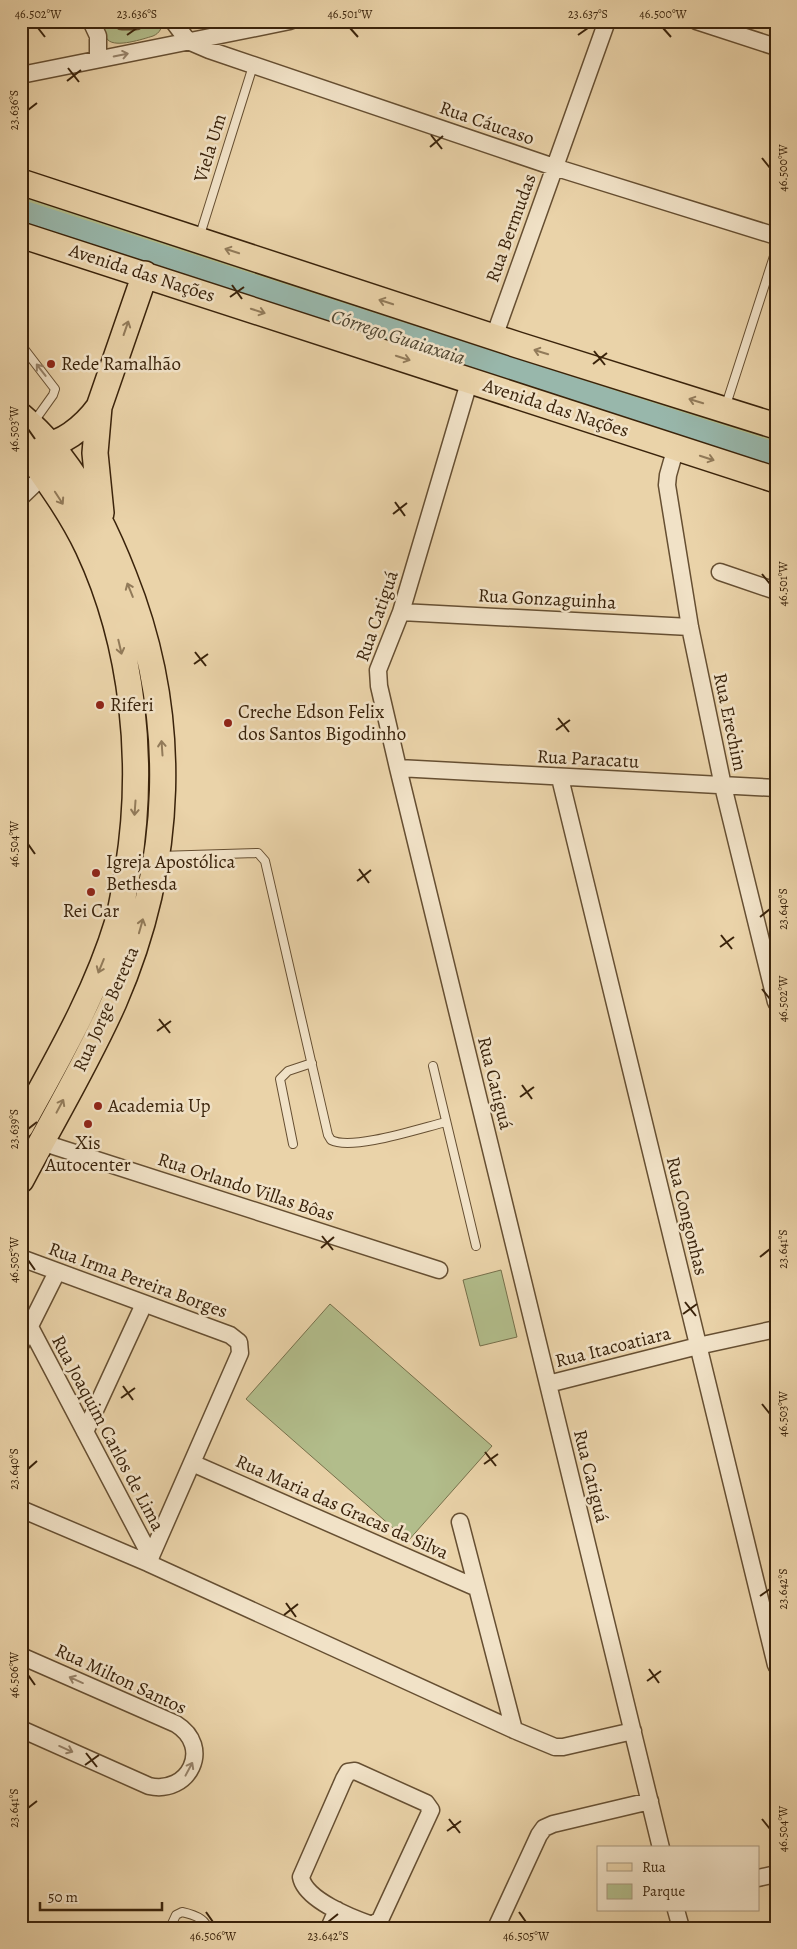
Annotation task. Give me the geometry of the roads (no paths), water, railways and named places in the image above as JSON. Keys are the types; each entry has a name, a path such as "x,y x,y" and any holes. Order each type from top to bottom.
{"main road":[{"path":"21,182 494,337 776,426"},
{"name":"Avenida das Nações","path":"21,235 470,379 776,480"},
{"path":"103,526 94,453 99,407 146,274"},
{"path":"50,444 79,429 99,407"},
{"name":"Rua Jorge Beretta","path":"21,1180 114,1002 141,929 152,887 157,856 162,805 163,764 155,681 146,641 134,602 103,526 73,475 50,444 24,428"},
{"name":"Rua Jorge Beretta","path":"21,1126 72,1031 104,959 118,920 126,882 136,804 134,725 128,686 111,610 88,548 44,475 24,428"}],"street":[{"path":"91,21 98,36 98,59"},
{"path":"122,21 136,21"},
{"path":"173,21 188,41"},
{"path":"21,74 290,21"},
{"name":"Rua Bermudas","path":"494,337 607,21"},
{"path":"696,21 776,47"},
{"name":"Rua Cáucaso","path":"188,41 253,66 554,167 776,236"},
{"name":"Rua Catiguá","path":"470,379 401,612 380,663 377,679 661,1846"},
{"name":"Rua Erechim","path":"676,448 667,485 690,627 723,786 776,1002"},
{"path":"21,497 44,475"},
{"path":"720,572 776,591"},
{"name":"Rua Gonzaguinha","path":"401,612 690,627"},
{"name":"Rua Paracatu","path":"398,768 776,788"},
{"name":"Rua Congonhas","path":"560,778 776,1664"},
{"name":"Rua Orlando Villas Bôas","path":"41,1142 438,1270"},
{"name":"Rua Irma Pereira Borges","path":"21,1258 230,1335 239,1342 240,1353 192,1463"},
{"path":"21,1344 57,1272"},
{"path":"85,1432 144,1304"},
{"name":"Rua Joaquim Carlos de Lima","path":"30,1327 150,1560"},
{"name":"Rua Itacoatiara","path":"548,1384 698,1346 776,1329"},
{"path":"150,1560 192,1463"},
{"name":"Rua Maria das Gracas da Silva","path":"192,1463 477,1588"},
{"path":"21,1509 150,1560 514,1730 555,1747 563,1747 633,1731"},
{"path":"460,1522 514,1730"},
{"name":"Rua Milton Santos","path":"21,1656 176,1724 190,1736 195,1754 189,1771 184,1778 167,1787 158,1788 148,1786 21,1729"},
{"path":"355,1771 426,1803 431,1810 378,1922 372,1925 337,1910 319,1900 303,1884 301,1877 344,1779 348,1772 355,1771"},
{"path":"496,1928 544,1828 553,1824 650,1800"},
{"path":"760,1878 776,1874"},
{"path":"329,1928 337,1910"},
{"path":"677,1912 681,1928"}],"lane":[{"name":"Viela Um","path":"199,240 253,66"},
{"path":"724,410 776,250"},
{"path":"21,347 55,389 53,395 24,428"},
{"path":"157,856 258,853 263,856 270,877 328,1136 336,1142 364,1142 446,1122"},
{"path":"293,1144 280,1079 288,1071 312,1063"},
{"path":"433,1066 476,1246"},
{"path":"170,1928 176,1914 182,1912 207,1923 207,1928"}],"waterway":[{"name":"Córrego Guaiaxaia","path":"21,215 776,458"}],"place":[{"name":"Rede Ramalhão","path":"51,364"},
{"name":"Riferi","path":"100,705"},
{"name":"Creche Edson Felix dos Santos Bigodinho","path":"228,723"},
{"name":"Igreja Apostólica Bethesda","path":"96,873"},
{"name":"Rei Car","path":"91,892"},
{"name":"Academia Up","path":"98,1106"},
{"name":"Xis Autocenter","path":"88,1124"}]}
